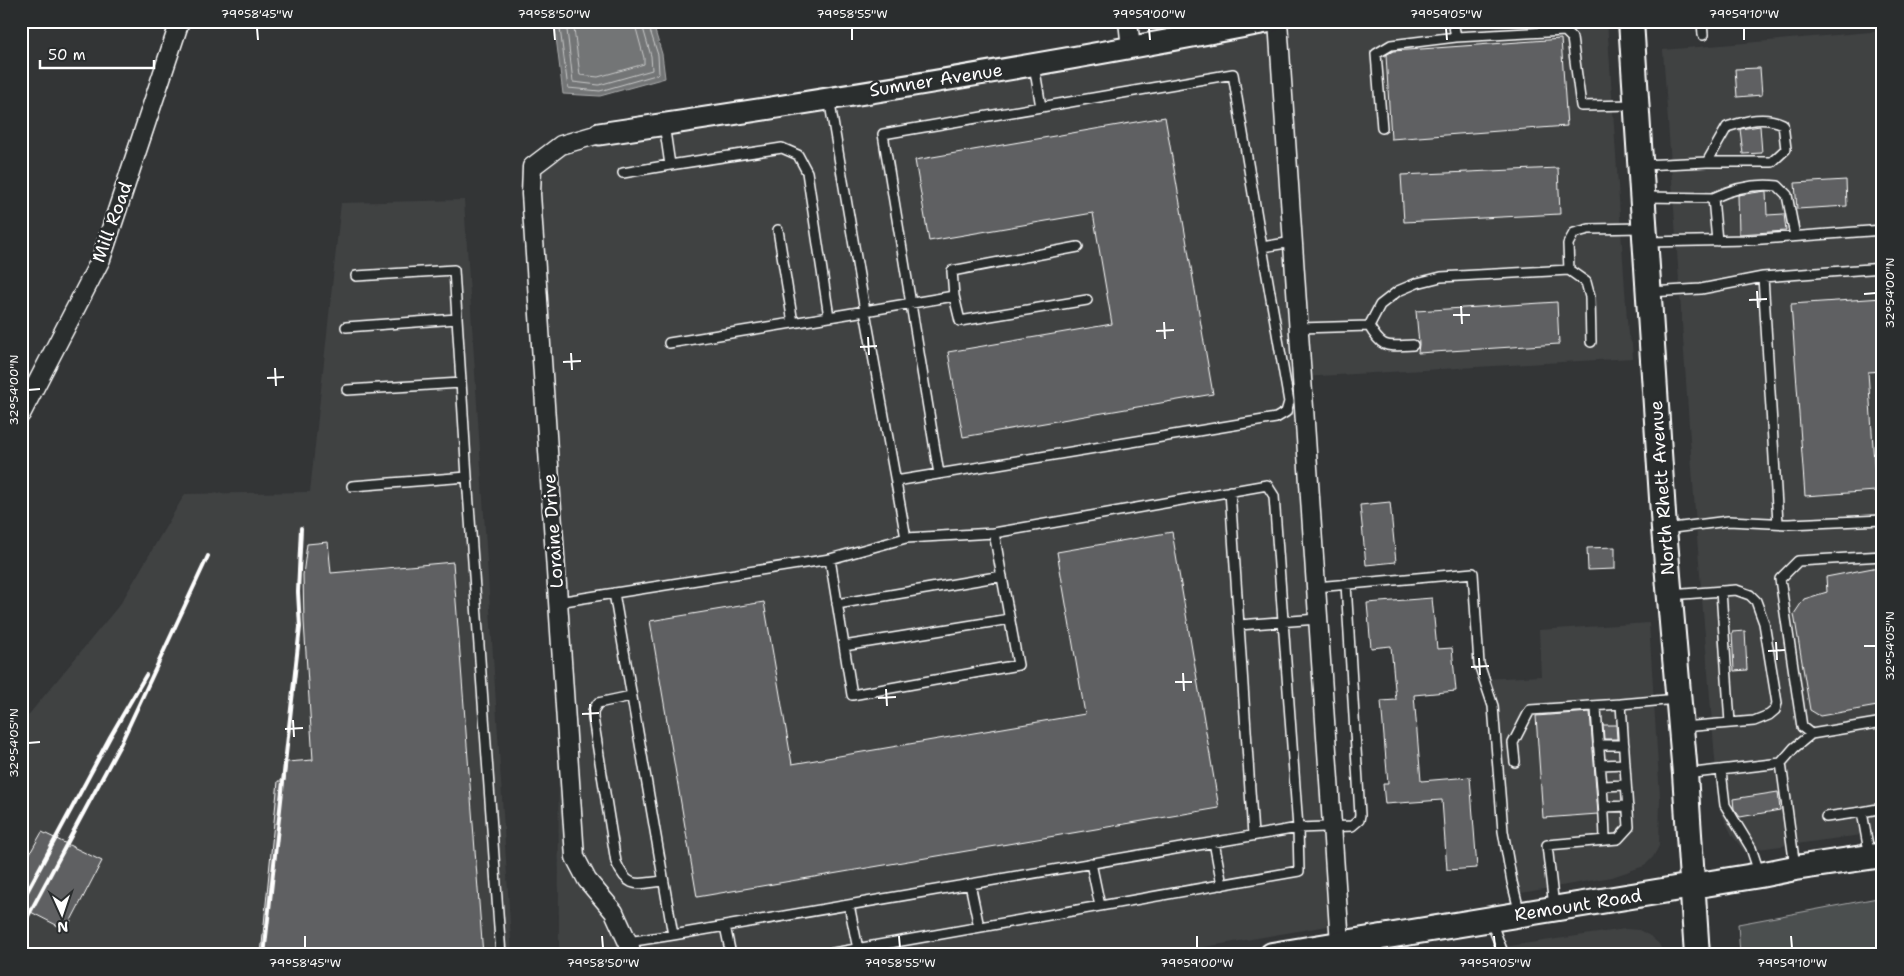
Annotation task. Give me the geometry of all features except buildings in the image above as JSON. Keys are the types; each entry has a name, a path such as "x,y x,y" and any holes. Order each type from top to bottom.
{"main road":[{"name":"North Rhett Avenue","path":"1631,21 1642,166 1664,529 1685,774 1697,955"},
{"name":"Remount Road","path":"1272,955 1876,856"}],"street":[{"name":"Mill Road","path":"21,414 101,259 180,21"},
{"path":"1128,21 1131,48"},
{"name":"Sumner Avenue","path":"599,134 1131,48 1272,21"},
{"path":"1278,21 1340,944"},
{"name":"Loraine Drive","path":"599,134 562,145 532,167 531,194 575,857 587,880 614,912 629,948"}],"lane":[{"path":"1454,21 1456,37"},
{"path":"1702,21 1703,35"},
{"path":"1382,128 1376,54 1391,45 1456,37 1565,31 1572,38 1581,106 1636,105"},
{"path":"1034,64 1041,107"},
{"path":"896,481 939,474 1276,418 1286,412 1289,402 1233,74 883,134 939,474"},
{"path":"829,98 906,538"},
{"path":"1642,166 1708,162 1772,162 1786,149 1783,124 1774,120 1752,118 1727,127 1708,162"},
{"path":"664,124 670,165"},
{"path":"623,173 782,148 798,155 807,172 829,317"},
{"path":"1644,197 1713,198 1728,191 1748,186 1778,186 1786,195 1796,236"},
{"path":"1713,198 1717,241"},
{"path":"1569,270 1568,244 1574,234 1589,229 1717,241 1883,230"},
{"path":"778,230 793,323"},
{"path":"1262,247 1293,242"},
{"path":"1078,247 952,271 954,296 960,321 1087,300"},
{"path":"1650,292 1701,289 1762,277 1883,268"},
{"path":"356,276 454,270 501,955"},
{"path":"1369,326 1380,305 1398,291 1417,282 1440,277 1569,270 1586,282 1590,297 1591,342"},
{"path":"1762,277 1778,524"},
{"path":"670,343 954,296"},
{"path":"346,327 457,319"},
{"path":"1299,328 1369,326"},
{"path":"1369,326 1378,341 1387,346 1413,346"},
{"path":"347,390 461,383"},
{"path":"352,486 467,477"},
{"path":"558,602 830,559 906,538 994,533 1267,484 1274,496 1298,828 1299,871 822,955"},
{"path":"1230,491 1253,836"},
{"path":"1664,529 1728,521 1778,524 1883,520"},
{"path":"830,559 852,695 1018,664 994,533"},
{"path":"1811,734 1802,727 1780,580 1798,561 1883,556"},
{"path":"1316,586 1473,573 1479,664 1493,706 1503,831 1520,914"},
{"path":"837,604 1002,576"},
{"path":"629,948 673,935 1214,842 1298,828 1352,826 1359,820 1360,815 1346,584"},
{"path":"1670,595 1736,590 1756,600 1764,624 1777,704 1775,710 1762,719 1680,728"},
{"path":"1721,591 1730,723"},
{"path":"614,593 673,935"},
{"path":"844,646 1010,619"},
{"path":"1239,624 1318,619"},
{"path":"632,696 598,703 593,711 616,862 622,876 627,881 635,884 663,881"},
{"path":"1515,762 1513,743 1530,710 1678,699"},
{"path":"1554,910 1547,845 1618,839 1629,828 1621,704"},
{"path":"1596,706 1603,786 1605,839"},
{"path":"1685,774 1781,763 1794,748 1811,734 1883,722"},
{"path":"1598,745 1624,745"},
{"path":"1781,763 1795,868"},
{"path":"1601,766 1625,764"},
{"path":"1721,771 1725,805 1751,848 1760,875"},
{"path":"1603,786 1626,785"},
{"path":"1604,807 1628,806"},
{"path":"1826,817 1883,808"},
{"path":"1862,812 1876,856"},
{"path":"1214,842 1222,885"},
{"path":"1091,863 1100,906"},
{"path":"970,884 979,927"},
{"path":"849,905 858,948"},
{"path":"1490,919 1504,955"},
{"path":"725,926 731,955"}],"shaded area":[{"path":"1272,21 1607,21 1628,335 1632,344 1633,358 1302,377 1339,924 1157,955 559,955 558,602 532,167 561,145"},
{"path":"1883,31 1883,832 1744,851 1732,835 1719,808 1696,525 1663,50"},
{"path":"464,200 512,955 21,955 21,724 121,603 185,494 310,492 341,203"},
{"path":"1649,623 1660,798 1659,846 1653,857 1644,866 1612,877 1515,894 1503,831 1484,679 1541,676 1539,630"},
{"path":"1883,897 1883,955 1740,955 1738,924"},
{"path":"1625,929 1639,930 1650,936 1659,944 1664,955 1463,955 1462,953"}],"water":[{"path":"554,21 652,21 662,54 665,78 600,96 563,94"}],"railway":[{"path":"264,955 300,627 298,592 301,528"},
{"path":"21,929 121,743 208,556"},
{"path":"21,903 110,737 146,675"}]}
